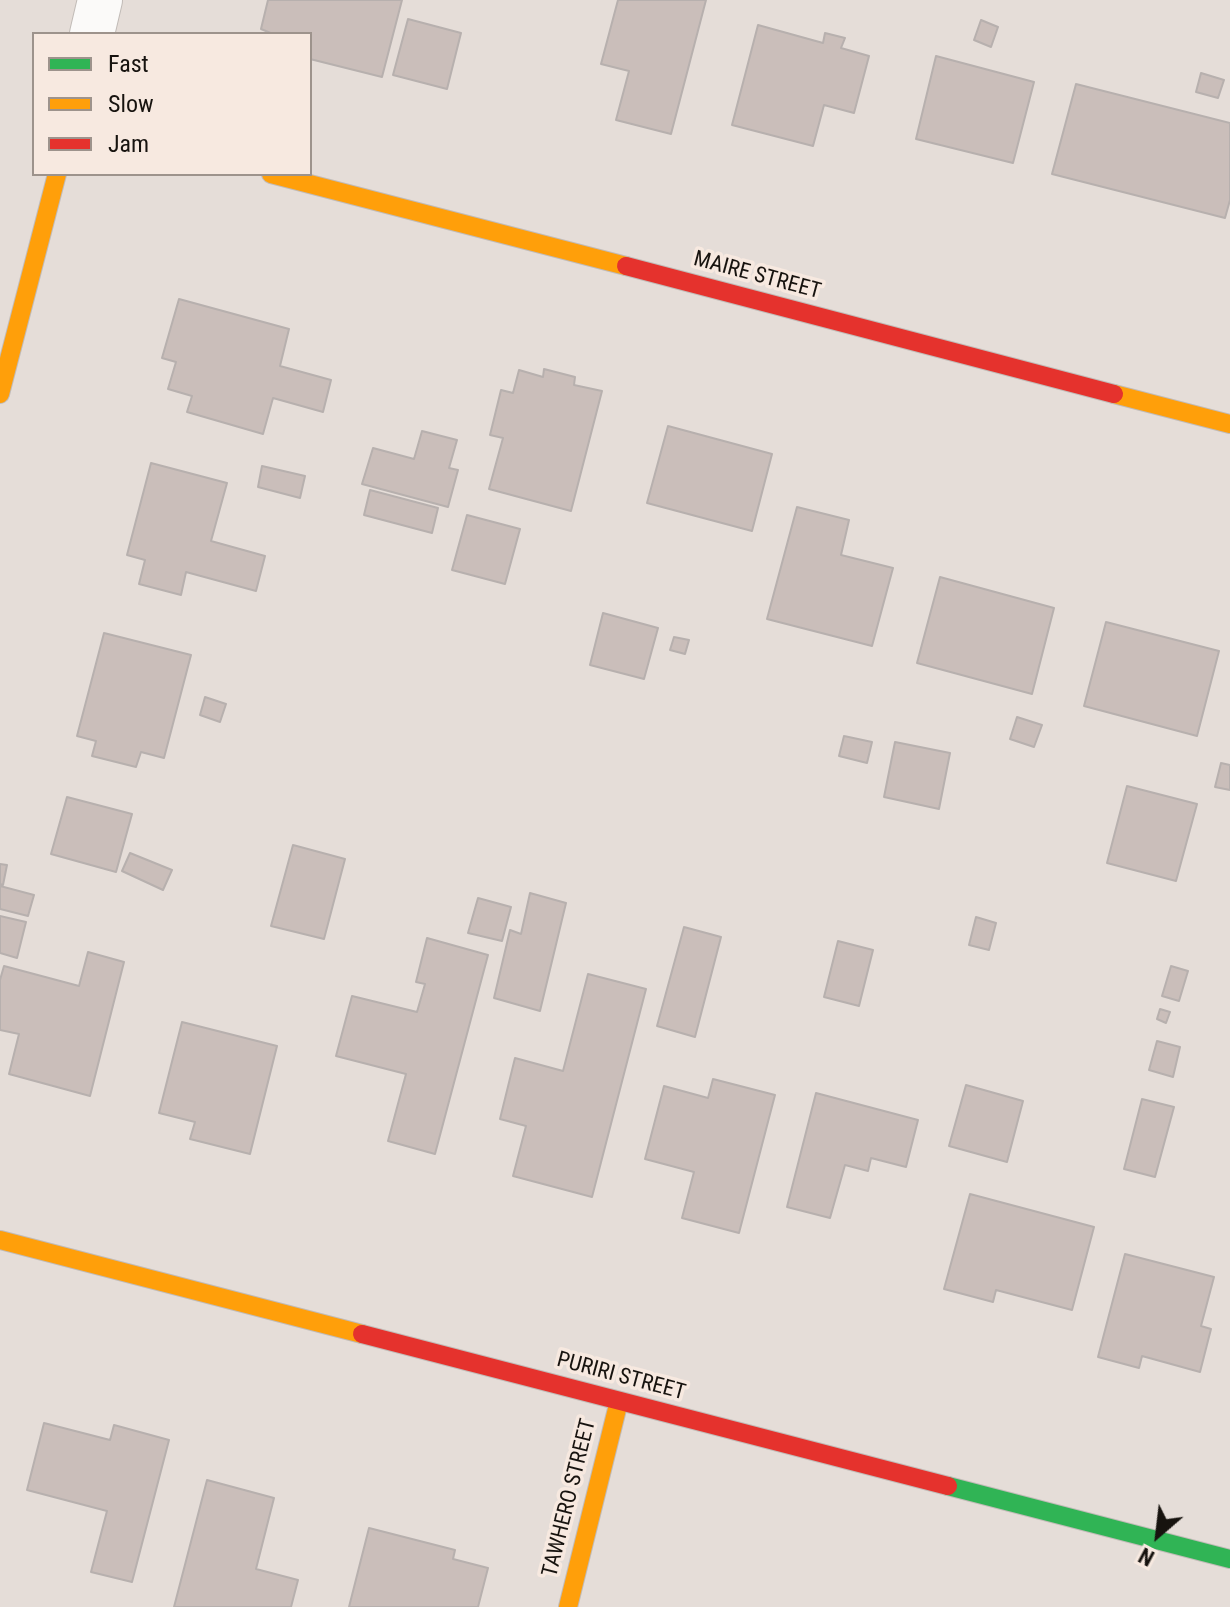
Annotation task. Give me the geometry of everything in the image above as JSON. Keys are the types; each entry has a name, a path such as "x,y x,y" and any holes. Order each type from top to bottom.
{"street":[{"path":"92,32 100,0"},
{"path":"0,394 56,176"},
{"name":"MAIRE STREET","path":"279,176 1230,424"},
{"name":"PURIRI STREET","path":"0,1240 1230,1559"},
{"name":"TAWHERO STREET","path":"568,1607 619,1401"}],"building":[{"path":"268,0 402,0 382,77 312,60 312,32 268,32 261,29"},
{"path":"618,0 706,0 671,134 616,120 629,71 601,64"},
{"path":"408,19 461,33 447,89 393,75"},
{"path":"981,20 998,27 991,47 974,40"},
{"path":"758,25 823,43 825,33 845,38 841,48 869,56 854,113 824,105 813,146 732,125"},
{"path":"936,56 1034,82 1013,163 916,139"},
{"path":"1201,73 1224,80 1218,98 1196,92"},
{"path":"1076,84 1230,123 1230,200 1225,218 1052,174"},
{"path":"179,299 289,329 280,366 331,380 323,412 273,398 263,434 187,412 192,396 168,389 176,362 162,358"},
{"path":"544,369 575,377 574,385 602,391 571,511 489,489 503,438 490,435 501,390 513,393 519,370 543,377"},
{"path":"668,426 772,454 752,531 647,503"},
{"path":"422,431 457,440 449,468 458,470 448,507 362,484 373,448 414,459"},
{"path":"151,463 227,483 211,541 265,556 256,591 186,572 181,595 139,584 145,560 127,555"},
{"path":"262,466 305,476 300,498 258,487"},
{"path":"370,490 438,508 432,533 364,515"},
{"path":"797,507 849,520 841,555 893,568 872,646 767,619"},
{"path":"467,515 520,529 505,584 452,570"},
{"path":"940,577 1054,608 1032,694 917,663"},
{"path":"603,613 658,628 644,679 590,665"},
{"path":"1106,622 1219,651 1197,736 1084,706"},
{"path":"104,633 191,655 164,758 141,752 136,767 92,756 96,741 77,736"},
{"path":"674,637 689,640 685,654 670,650"},
{"path":"205,697 226,704 220,722 200,715"},
{"path":"1017,717 1042,725 1034,747 1010,739"},
{"path":"844,736 872,742 867,763 839,756"},
{"path":"895,742 950,753 939,809 884,797"},
{"path":"1221,763 1230,765 1230,790 1215,787"},
{"path":"1127,786 1197,804 1176,881 1107,863"},
{"path":"67,797 132,814 116,872 51,854"},
{"path":"293,845 345,859 324,939 271,926"},
{"path":"130,853 172,870 163,890 122,871"},
{"path":"0,864 7,865 3,885 0,884"},
{"path":"0,886 34,895 28,916 0,909"},
{"path":"530,893 566,903 540,1011 494,998 510,930 521,934"},
{"path":"478,898 511,907 502,941 468,933"},
{"path":"0,916 26,922 17,958 0,953"},
{"path":"976,917 996,923 989,950 969,945"},
{"path":"684,927 721,937 695,1037 657,1026"},
{"path":"427,938 488,955 435,1154 388,1141 406,1074 336,1056 352,996 417,1012 425,984 416,982"},
{"path":"838,941 873,950 859,1006 824,997"},
{"path":"88,952 124,962 90,1096 9,1074 19,1034 0,1030 0,980 4,966 79,986"},
{"path":"1171,966 1188,971 1179,1001 1162,996"},
{"path":"588,974 646,989 592,1197 513,1176 526,1126 500,1119 515,1058 563,1071"},
{"path":"1160,1009 1170,1012 1166,1023 1157,1019"},
{"path":"182,1022 277,1046 250,1154 190,1139 195,1122 159,1113"},
{"path":"1157,1041 1180,1047 1173,1077 1149,1070"},
{"path":"713,1079 775,1095 739,1233 682,1218 694,1172 645,1159 664,1086 708,1098"},
{"path":"966,1085 1023,1101 1007,1162 949,1146"},
{"path":"816,1093 918,1120 906,1167 871,1158 868,1171 845,1165 830,1218 787,1207"},
{"path":"1142,1099 1174,1107 1155,1177 1124,1169"},
{"path":"970,1194 1094,1227 1072,1310 996,1290 993,1302 944,1289"},
{"path":"1125,1254 1214,1277 1201,1326 1211,1329 1200,1372 1142,1356 1139,1368 1098,1357"},
{"path":"44,1423 110,1440 114,1425 169,1440 132,1582 91,1572 107,1511 27,1490"},
{"path":"207,1480 274,1498 256,1569 298,1580 291,1607 174,1607"},
{"path":"369,1528 455,1550 453,1559 488,1568 478,1607 349,1607"}],"traffic: fast":[{"path":"948,1486 1230,1559"}],"traffic: slow":[{"path":"0,394 56,176"},
{"path":"279,176 626,266"},
{"path":"1114,394 1230,424"},
{"path":"0,1240 362,1334"},
{"path":"568,1607 619,1401"}],"traffic: jam":[{"path":"626,266 1114,394"},
{"path":"362,1334 948,1486"}]}
